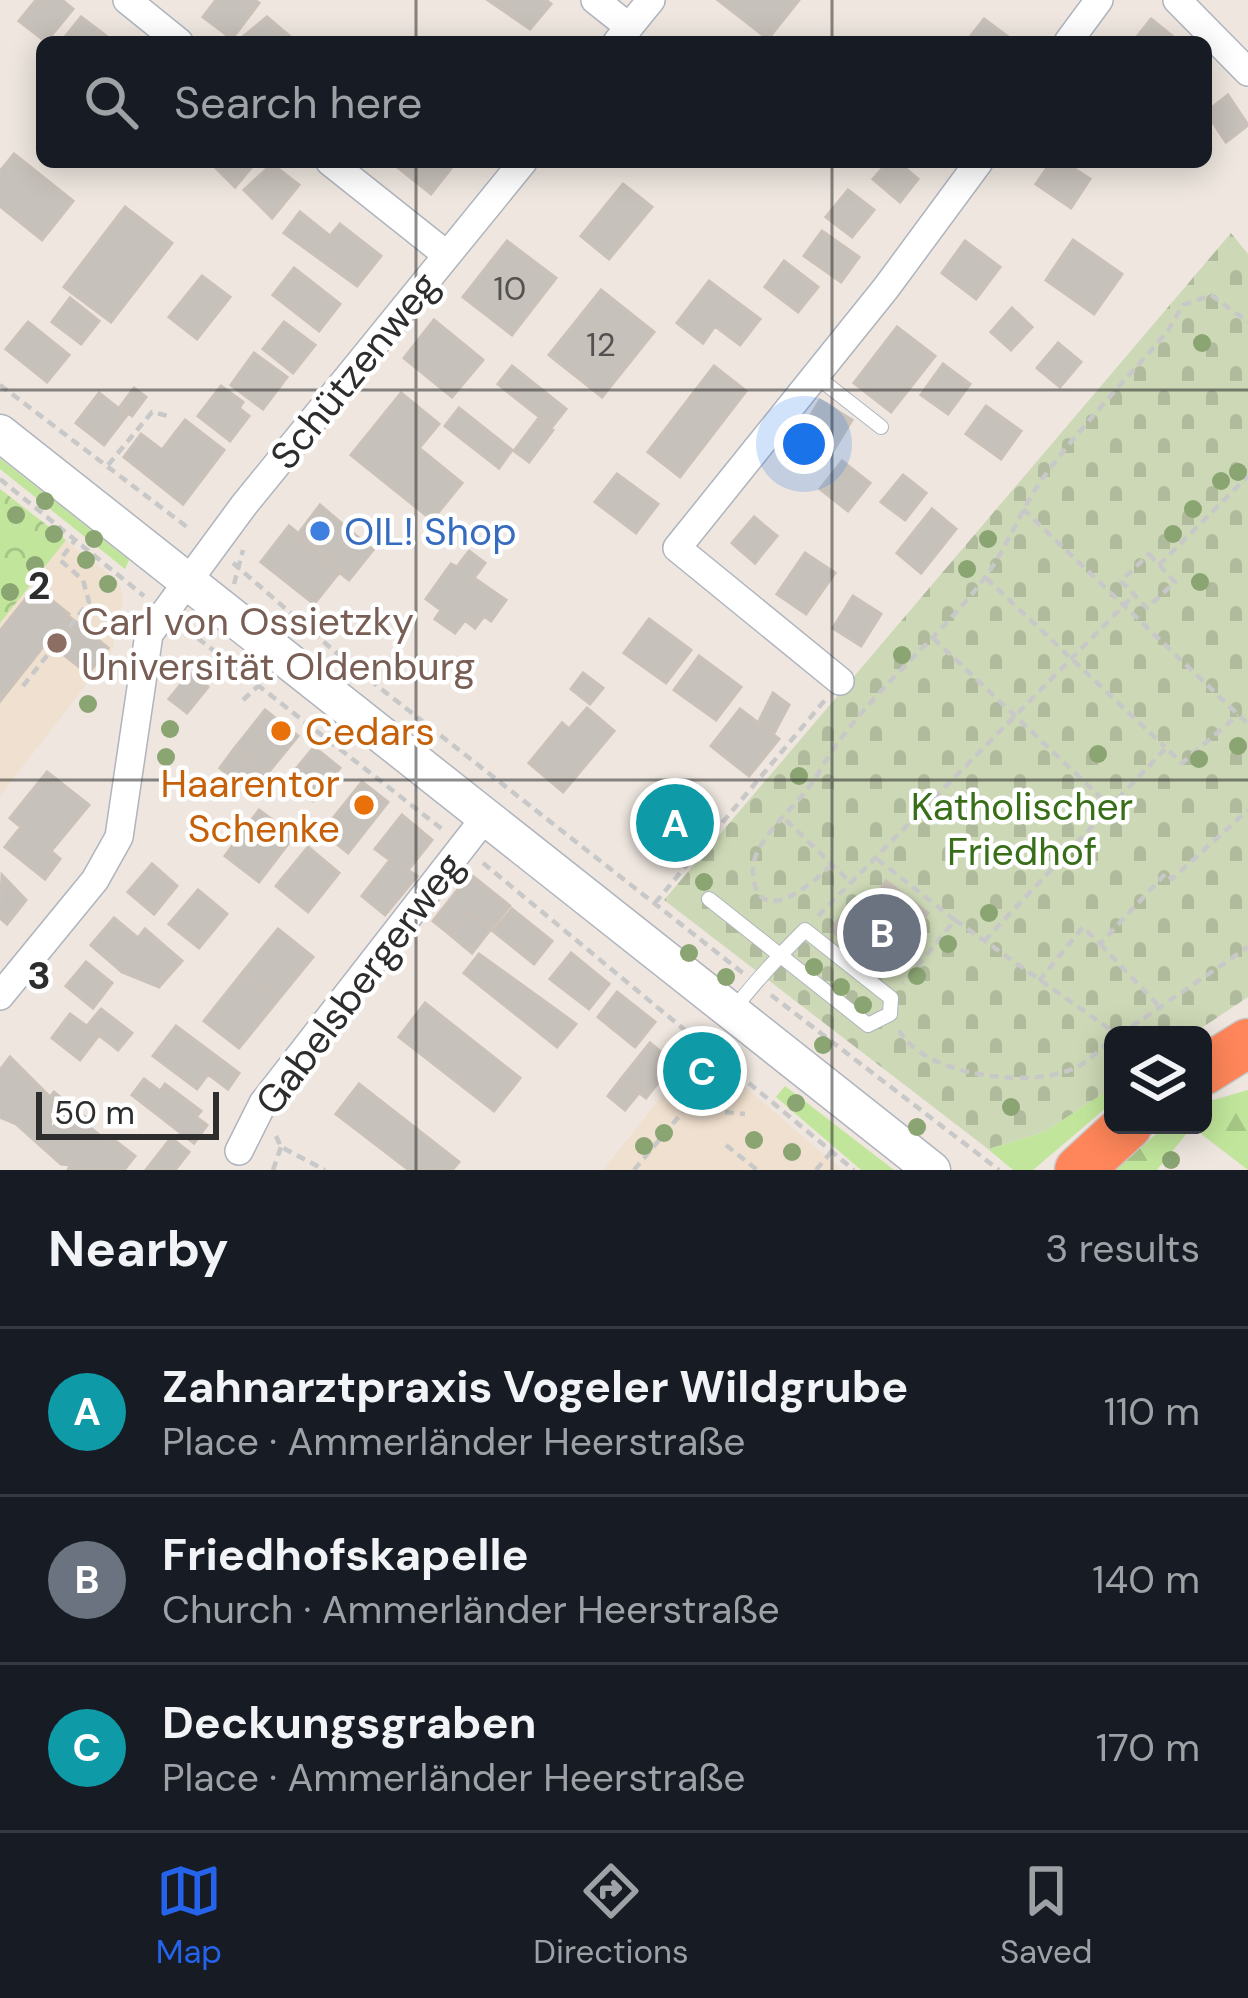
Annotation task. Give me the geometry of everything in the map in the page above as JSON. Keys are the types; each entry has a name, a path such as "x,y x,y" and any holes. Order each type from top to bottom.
{"highway":[{"path":"1212,1069 1248,1043"},
{"path":"1212,1074 1248,1072"},
{"path":"1079,1170 1118,1134"}],"street":[{"path":"127,0 172,36"},
{"path":"595,0 623,35 651,0"},
{"path":"1072,36 1099,0"},
{"path":"1177,0 1248,72"},
{"path":"337,168 446,255"},
{"name":"Schützenweg","path":"0,996 112,851 126,805 149,634 518,168"},
{"path":"840,681 676,548 816,376 974,168"},
{"path":"0,434 188,581 473,832 642,918 732,1012 932,1170"},
{"name":"Gabelsbergerweg","path":"239,1150 262,1103 473,832"}],"lane":[{"path":"816,376 880,427"},
{"path":"709,899 778,957 868,1025 890,1014 891,998 805,930 778,957 754,982 732,1012"}],"path":[{"path":"831,865 807,890 786,902 768,898 752,868 762,845 808,794 836,741 986,578 1023,509 1167,332 1183,305 1211,295 1248,322"},
{"path":"0,385 198,534"},
{"path":"106,466 152,412 172,417"},
{"path":"1159,565 1248,476"},
{"path":"0,479 146,599"},
{"path":"0,496 9,486"},
{"path":"1023,509 1248,724"},
{"path":"23,686 89,602 83,580 60,560 76,538"},
{"path":"1149,554 1159,565 1175,582 1147,608 1121,581 1149,554"},
{"path":"231,560 642,918 754,982 1000,1170"},
{"path":"986,578 1182,764 1238,715"},
{"path":"805,930 1134,595"},
{"path":"184,627 258,686 473,832 854,1170"},
{"path":"933,638 1111,807"},
{"path":"642,918 840,681"},
{"path":"242,700 258,686"},
{"path":"984,941 1166,748"},
{"path":"1100,944 1166,873 1172,880 1248,810"},
{"path":"785,819 851,883"},
{"path":"875,858 1104,1027"},
{"path":"786,902 786,911"},
{"path":"891,998 955,920"},
{"path":"1039,981 1083,927 1159,1007"},
{"path":"1131,1026 1248,946"},
{"path":"890,1014 908,1048 954,1070 987,1076 1073,1069 1104,1045"},
{"path":"262,1103 280,1147 273,1170"},
{"path":"634,1170 686,1108 745,1114"},
{"path":"726,1145 757,1170"},
{"path":"280,1147 325,1170"},
{"path":"816,1170 832,1150"}],"shaded area":[{"name":"Carl von Ossietzky Universität Oldenburg","path":"0,489 119,582 123,599 112,651 0,796"},
{"path":"700,1048 759,1099 842,1170 603,1170"}],"green space":[{"name":"Katholischer Friedhof","path":"1231,233 1248,254 1248,997 1204,1026 1104,1026 1104,1093 1044,1132 988,1149 664,900"},
{"path":"0,458 129,560 125,569 0,469"},
{"path":"0,489 66,540 0,623"},
{"path":"785,1086 894,1170 861,1170 776,1097"},
{"path":"1248,1090 1248,1170 1201,1134 1212,1134 1212,1100"},
{"path":"1104,1093 1104,1110 1033,1170 1013,1170 988,1149 1044,1132"},
{"path":"1156,1134 1186,1134 1157,1170 1114,1170"}],"building":[{"path":"36,0 62,0 73,9 51,36 38,36 19,21"},
{"path":"216,0 259,3 234,36 203,17"},
{"path":"488,0 546,0 551,4 530,29"},
{"path":"718,0 799,0 770,36"},
{"path":"81,17 106,36 66,36"},
{"path":"267,17 289,36 244,36"},
{"path":"984,19 1007,36 971,36"},
{"path":"1151,19 1172,36 1138,36"},
{"path":"1228,95 1248,125 1226,142 1212,121 1212,107"},
{"path":"14,154 73,201 42,240 0,206 0,171"},
{"path":"216,168 251,168 235,187"},
{"path":"268,168 277,168 299,185 272,218 244,190"},
{"path":"398,168 451,168 431,194"},
{"path":"883,168 905,168 918,179 900,202 873,179"},
{"path":"1047,168 1073,168 1090,179 1071,208 1036,184"},
{"path":"623,184 652,207 609,259 581,236"},
{"path":"848,190 874,210 852,237 826,217"},
{"path":"125,207 172,243 111,322 64,287"},
{"path":"300,212 330,236 340,224 381,256 357,286 284,233"},
{"path":"822,231 859,257 841,282 804,256"},
{"path":"1073,240 1122,274 1094,314 1046,280"},
{"path":"507,241 556,278 512,335 463,297"},
{"path":"965,241 1000,267 976,299 942,273"},
{"path":"784,261 818,287 798,312 765,287"},
{"path":"294,268 340,304 319,331 273,295"},
{"path":"202,276 230,297 197,339 169,317"},
{"path":"709,281 760,319 740,345 715,326 703,343 677,323"},
{"path":"601,290 654,332 602,397 549,355"},
{"path":"70,298 99,321 81,344 52,322"},
{"path":"1012,308 1032,327 1011,350 991,332"},
{"path":"434,320 483,360 452,397 404,358"},
{"path":"28,322 69,355 47,382 6,349"},
{"path":"284,322 315,345 293,373 263,349"},
{"path":"897,327 935,356 891,412 854,383"},
{"path":"1058,343 1081,362 1060,387 1037,368"},
{"path":"254,353 287,377 263,409 231,385"},
{"path":"943,364 970,384 948,414 921,395"},
{"path":"512,366 566,409 552,427 498,384"},
{"path":"714,366 746,391 680,477 648,452"},
{"path":"221,386 243,402 239,408 249,416 230,441 198,416"},
{"path":"134,388 146,397 132,416 120,407"},
{"path":"99,393 127,415 104,445 76,423"},
{"path":"401,393 439,424 419,448 462,483 432,520 351,455"},
{"path":"820,400 852,420 827,461 795,441"},
{"path":"986,406 1021,431 1001,459 966,434"},
{"path":"459,408 512,450 499,468 445,426"},
{"path":"538,419 553,430 529,462 514,451"},
{"path":"185,420 224,450 183,504 124,457 141,434 162,450"},
{"path":"842,461 870,483 848,511 820,489"},
{"path":"617,474 658,504 636,533 595,502"},
{"path":"903,475 926,493 905,520 881,502"},
{"path":"320,505 373,550 349,580 295,538"},
{"path":"932,509 956,529 921,573 897,553"},
{"path":"754,517 777,536 755,563 732,543"},
{"path":"289,526 342,569 314,604 261,562"},
{"path":"469,551 485,563 474,578 506,600 491,621 484,616 475,628 465,620 455,633 435,619 441,610 426,599 451,564 457,567"},
{"path":"805,553 835,573 806,614 777,594"},
{"path":"35,587 69,614 0,701 0,631"},
{"path":"853,596 881,614 861,646 833,628"},
{"path":"68,616 80,625 59,651 47,642"},
{"path":"649,619 691,650 666,683 624,653"},
{"path":"80,625 108,648 88,674 59,651"},
{"path":"699,656 741,687 716,720 674,690"},
{"path":"190,673 208,687 187,713 169,699"},
{"path":"583,673 603,688 590,704 571,689"},
{"path":"773,693 789,705 773,735 758,723"},
{"path":"587,708 614,731 563,792 529,763 562,723 569,729"},
{"path":"740,709 779,739 749,776 711,746"},
{"path":"265,710 298,736 267,774 234,749"},
{"path":"314,747 340,768 313,801 287,780"},
{"path":"234,749 265,773 250,792 220,768"},
{"path":"47,772 89,805 51,851 60,859 45,879 5,847 21,827 10,818"},
{"path":"362,782 388,802 348,853 322,832"},
{"path":"674,789 707,815 668,855 642,831"},
{"path":"259,810 294,836 259,882 225,856"},
{"path":"402,815 432,840 408,870 417,876 385,915 362,896 390,860 375,849"},
{"path":"308,847 339,873 308,912 276,886"},
{"path":"152,864 177,886 154,914 128,892"},
{"path":"470,874 510,906 490,930 467,911 448,933 433,921"},
{"path":"2,875 26,900 7,924 0,918"},
{"path":"886,881 928,913 883,971 846,943"},
{"path":"198,890 227,914 199,948 169,924"},
{"path":"512,909 552,941 534,964 493,931"},
{"path":"467,911 490,930 472,953 448,933"},
{"path":"844,913 859,925 846,942 831,930"},
{"path":"114,918 138,938 145,929 182,961 159,987 122,972 91,945"},
{"path":"278,929 313,957 278,1000 243,972"},
{"path":"571,953 609,984 589,1009 550,979"},
{"path":"479,954 576,1024 557,1047 464,973"},
{"path":"86,962 112,983 93,1008 66,986"},
{"path":"243,972 278,1000 239,1048 204,1021"},
{"path":"617,992 655,1022 635,1047 598,1017"},
{"path":"425,1003 520,1078 494,1111 399,1037"},
{"path":"101,1009 132,1033 118,1050 87,1026"},
{"path":"70,1014 99,1035 80,1060 52,1038"},
{"path":"176,1026 239,1073 228,1089 208,1074 197,1089 153,1056"},
{"path":"650,1043 674,1063 646,1098 621,1079"},
{"path":"10,1057 50,1097 54,1092 91,1122 88,1126 98,1134 106,1140 109,1136 135,1156 124,1170 68,1170 70,1165 61,1164 16,1124 0,1117 0,1070"},
{"path":"702,1057 712,1061 716,1071 712,1081 702,1085 692,1081 688,1071 692,1061"},
{"path":"144,1079 160,1091 165,1084 201,1111 196,1117 207,1125 194,1143 132,1095"},
{"path":"621,1079 639,1093 625,1110 608,1096"},
{"path":"359,1084 459,1162 452,1170 409,1170 336,1114"},
{"path":"171,1138 189,1152 175,1170 146,1170"}],"place":[{"name":"OIL! Shop","path":"320,531"},
{"name":"Carl von Ossietzky Universität Oldenburg","path":"57,643"},
{"name":"Cedars","path":"281,731"},
{"name":"Haarentor Schenke","path":"364,805"},
{"name":"Zahnarztpraxis Vogeler Wildgrube","path":"675,823"},
{"name":"Friedhofskapelle","path":"882,933"},
{"name":"Deckungsgraben","path":"702,1071"}]}
